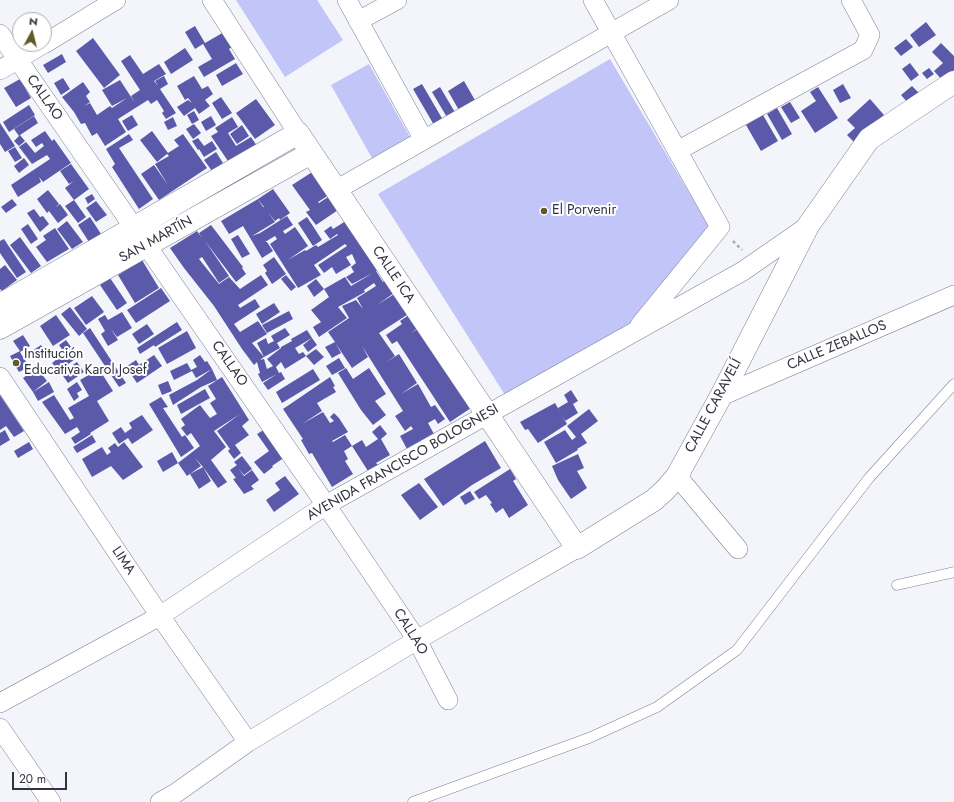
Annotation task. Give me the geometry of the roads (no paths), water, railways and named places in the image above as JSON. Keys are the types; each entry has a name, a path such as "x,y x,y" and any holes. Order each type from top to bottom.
{"street":[{"path":"52,39 116,0"},
{"name":"CALLE ICA","path":"212,0 311,153 577,548"},
{"path":"347,0 424,140"},
{"path":"358,21 397,0"},
{"path":"594,0 720,227 633,333"},
{"path":"336,190 669,0"},
{"path":"677,151 863,50 870,35 851,0"},
{"name":"CALLAO","path":"0,34 326,504 417,640 448,700"},
{"path":"0,70 31,52"},
{"name":"CALLE CARAVELÍ","path":"577,548 654,500 666,489 676,476 721,396 808,226 869,139 954,82"},
{"name":"SAN MARTÍN","path":"0,328 141,237 298,132"},
{"name":"SAN MARTÍN","path":"0,306 311,153"},
{"name":"AVENIDA FRANCISCO BOLOGNESI","path":"0,703 160,616 326,504 743,271 808,226"},
{"name":"CALLE ZEBALLOS","path":"721,396 954,295"},
{"name":"LIMA","path":"0,377 160,616 248,742"},
{"path":"676,476 738,549"},
{"path":"160,802 176,793 248,742 417,640 577,548"},
{"path":"0,728 51,802"}],"lane":[{"path":"413,802 588,738 657,707 737,650 868,478 954,384"},
{"path":"897,585 954,572"}],"place":[{"name":"El Porvenir","path":"544,211"},
{"name":"Institución Educativa Karol Josef","path":"16,363"}]}
